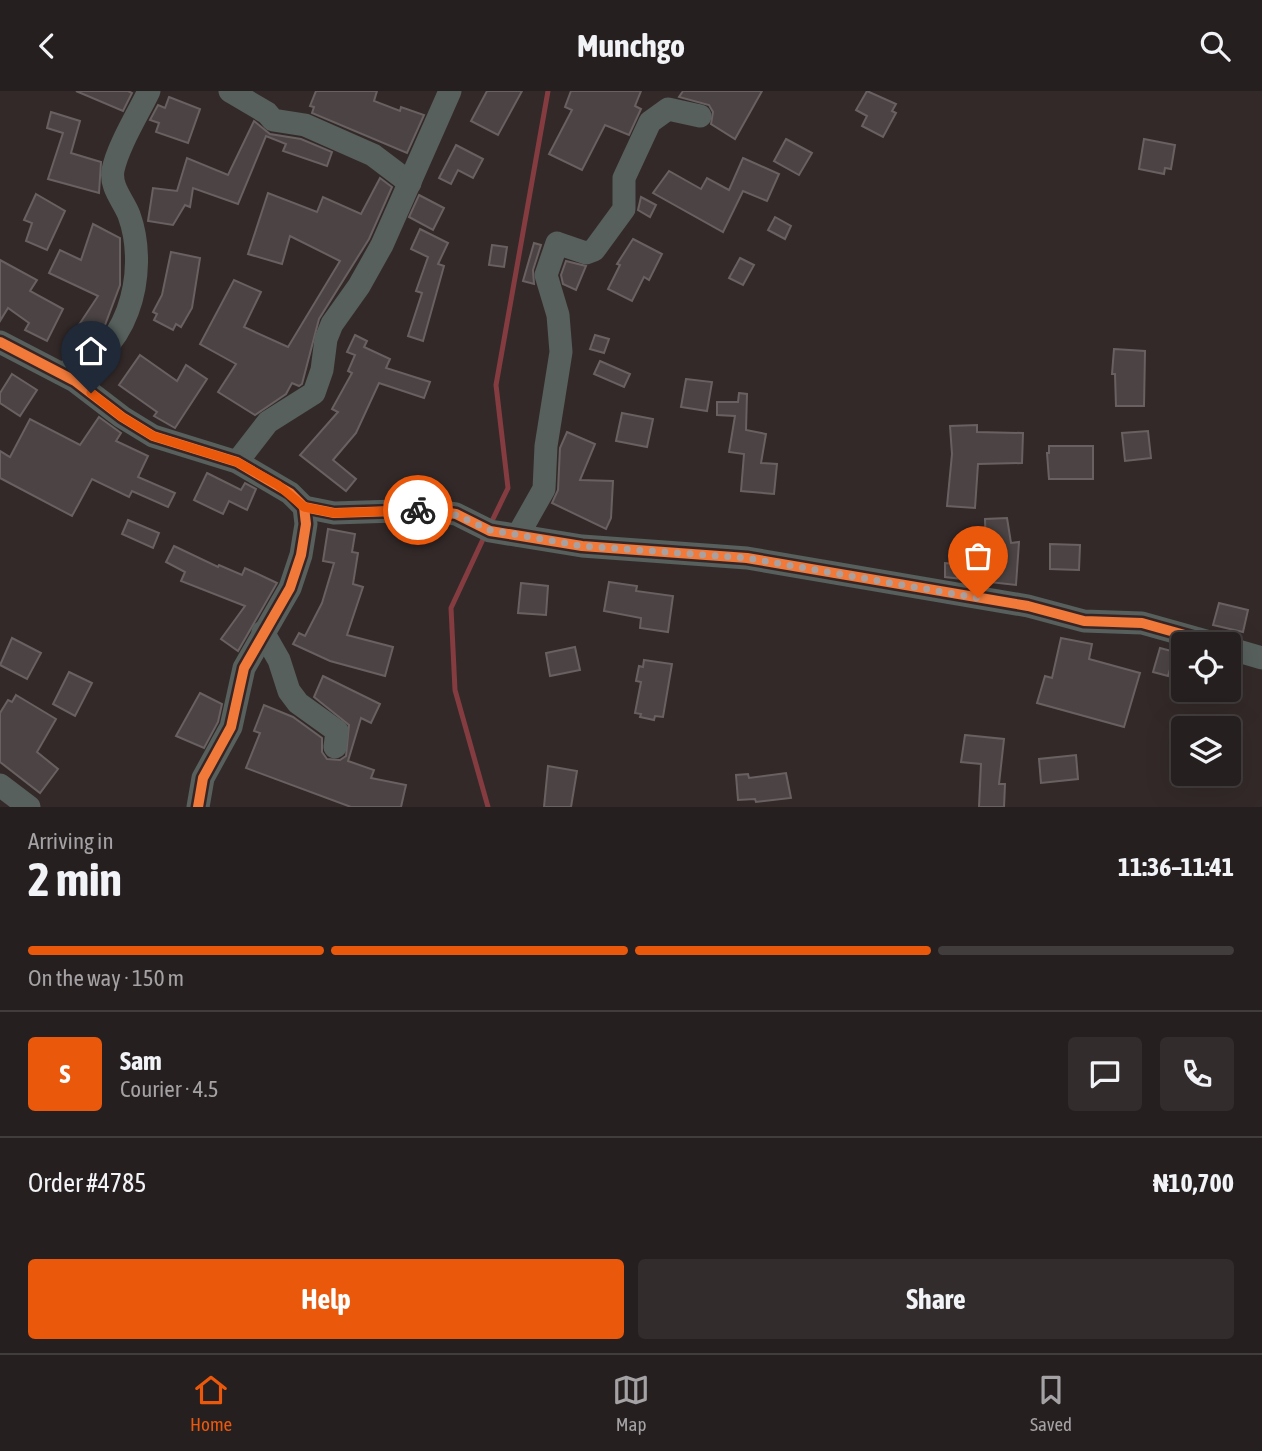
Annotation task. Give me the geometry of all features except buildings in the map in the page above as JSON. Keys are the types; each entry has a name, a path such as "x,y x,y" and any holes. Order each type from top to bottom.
{"street":[{"path":"60,373 79,370 96,359 112,339 130,307 137,280 135,251 129,216 117,193 113,169 149,91"},
{"path":"230,91 267,113 273,120 305,125 373,155 410,183"},
{"path":"237,462 268,422 314,393 332,324 359,286 410,183 450,91"},
{"path":"518,535 544,489 546,446 561,352 558,315 546,275 557,243 586,253 594,250 624,209 624,178 650,122 668,109 700,116"},
{"path":"0,342 60,373 153,436 237,462 282,487 304,507 334,513 427,510 456,515 479,527 582,546 747,558 1028,606 1084,621 1142,623 1174,632"},
{"path":"198,807 203,778 231,727 244,668 290,589 302,555 306,524 304,507"},
{"path":"263,632 279,660 294,697 337,731 335,747"},
{"path":"1241,651 1262,658"},
{"path":"0,785 29,807"}],"waterway":[{"path":"491,523 508,488 496,385 548,91"},
{"path":"485,535 451,608 455,690 488,807"}],"cycle path":[{"path":"0,342 75,381 122,417 153,436 237,462 290,493 304,507 306,524 301,555 290,588 244,668 231,727 203,778 198,807"},
{"path":"304,507 334,513 427,510 456,514 490,531 582,546 747,558 1028,606 1084,621 1142,623 1174,632"}],"way so far":[{"path":"418,510 456,515 490,530 582,546 747,558 978,598"}],"route":[{"path":"91,393 153,436 237,462 265,476 290,493 304,507 334,513 418,510"}]}
